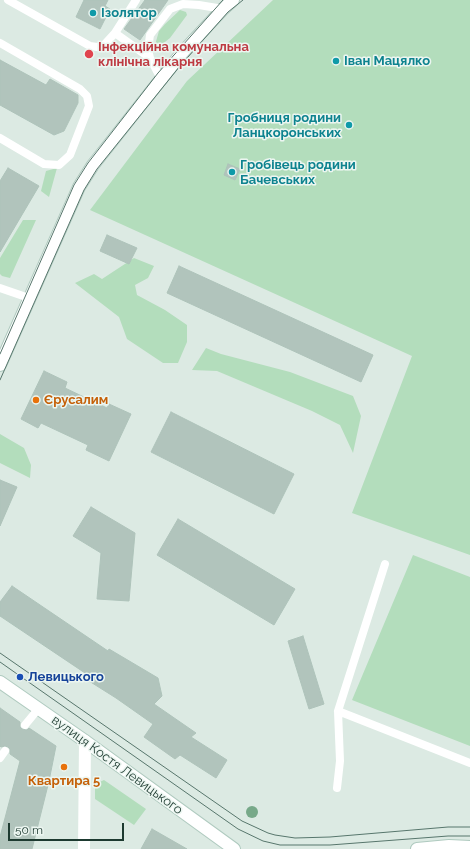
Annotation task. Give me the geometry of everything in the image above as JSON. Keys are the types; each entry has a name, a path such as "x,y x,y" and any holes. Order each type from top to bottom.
{"street":[{"path":"0,365 79,187 94,165 181,54 233,0"},
{"name":"вулиця Костя Левицького","path":"0,682 39,708 234,849"},
{"path":"84,849 85,741"},
{"path":"417,849 449,846 470,847"}],"lane":[{"path":"8,0 90,46 97,47 104,45 115,33 136,0"},
{"path":"161,79 150,58 148,49 150,35 170,9 183,4 223,9"},
{"path":"115,33 150,58"},
{"path":"0,43 80,89 87,96 89,106 70,155 59,165 44,164 0,138"},
{"path":"0,288 29,298"},
{"path":"337,788 340,761 338,711 385,564"},
{"path":"25,725 39,708"},
{"path":"338,711 470,763"},
{"path":"0,758 6,751"}],"green space":[{"path":"273,0 470,0 470,555 352,513 412,356 90,210 187,81"},
{"path":"180,10 186,12 187,15 170,38 156,49 155,45 159,31"},
{"path":"57,168 49,197 41,191 46,171"},
{"path":"23,220 36,220 10,278 2,276 0,274 0,258"},
{"path":"134,258 154,266 148,278 135,285 137,295 165,310 187,325 187,342 178,363 163,363 127,339 119,317 75,283 94,274 102,279"},
{"path":"206,348 221,354 290,372 353,396 361,416 353,453 340,425 312,411 217,371 192,370"},
{"path":"0,434 24,448 31,465 30,478 0,463"},
{"path":"413,555 470,577 470,746 352,700"},
{"path":"104,780 146,809 134,825 95,799 95,784"}],"building":[{"name":"Ізолятор","path":"84,0 108,0 105,6 110,9 100,29 76,17"},
{"path":"145,0 168,0 140,40 124,29"},
{"path":"0,60 46,85 50,79 78,95 78,103 64,131 54,135 0,105"},
{"name":"Гробівець родини Бачевських","path":"228,164 240,169 235,180 224,175"},
{"path":"8,168 39,186 0,252 0,181"},
{"path":"107,235 137,248 129,264 100,251"},
{"path":"179,266 373,355 361,382 167,293"},
{"path":"44,371 67,382 65,388 107,408 109,404 131,414 109,461 86,450 88,445 41,423 38,428 21,419"},
{"path":"171,412 294,474 274,514 151,452"},
{"path":"0,480 17,487 0,526"},
{"path":"91,507 135,533 129,601 97,599 101,553 73,536"},
{"path":"178,519 295,589 274,625 157,555"},
{"path":"12,586 108,651 109,649 158,678 162,696 154,704 196,733 191,737 227,760 216,778 180,755 175,759 144,737 153,724 89,681 91,677 0,616 0,602"},
{"path":"303,636 324,704 309,709 288,641"},
{"path":"0,708 20,722 20,727 22,729 27,730 29,728 56,746 32,849 0,849 0,837 20,761 10,754 10,749 8,747 0,746"},
{"path":"152,829 187,849 141,849"}],"tram line":[{"path":"0,354 74,185 88,163 158,73 223,0"},
{"path":"0,380 84,190 97,169 180,66 228,12 243,0"},
{"path":"0,653 242,821 268,833 295,838 330,837 448,827 470,827"},
{"path":"0,662 238,829 263,841 280,845 330,845 448,836 470,836"}],"place":[{"name":"Ізолятор","path":"93,13"},
{"name":"Інфекційна комунальна клінічна лікарня","path":"89,54"},
{"name":"Іван Мацялко","path":"336,61"},
{"name":"Гробниця родини Ланцкоронських","path":"349,125"},
{"name":"Гробівець родини Бачевських","path":"232,172"},
{"name":"Єрусалим","path":"36,400"},
{"name":"Левицького","path":"20,677"},
{"name":"Квартира 5","path":"64,767"}]}
